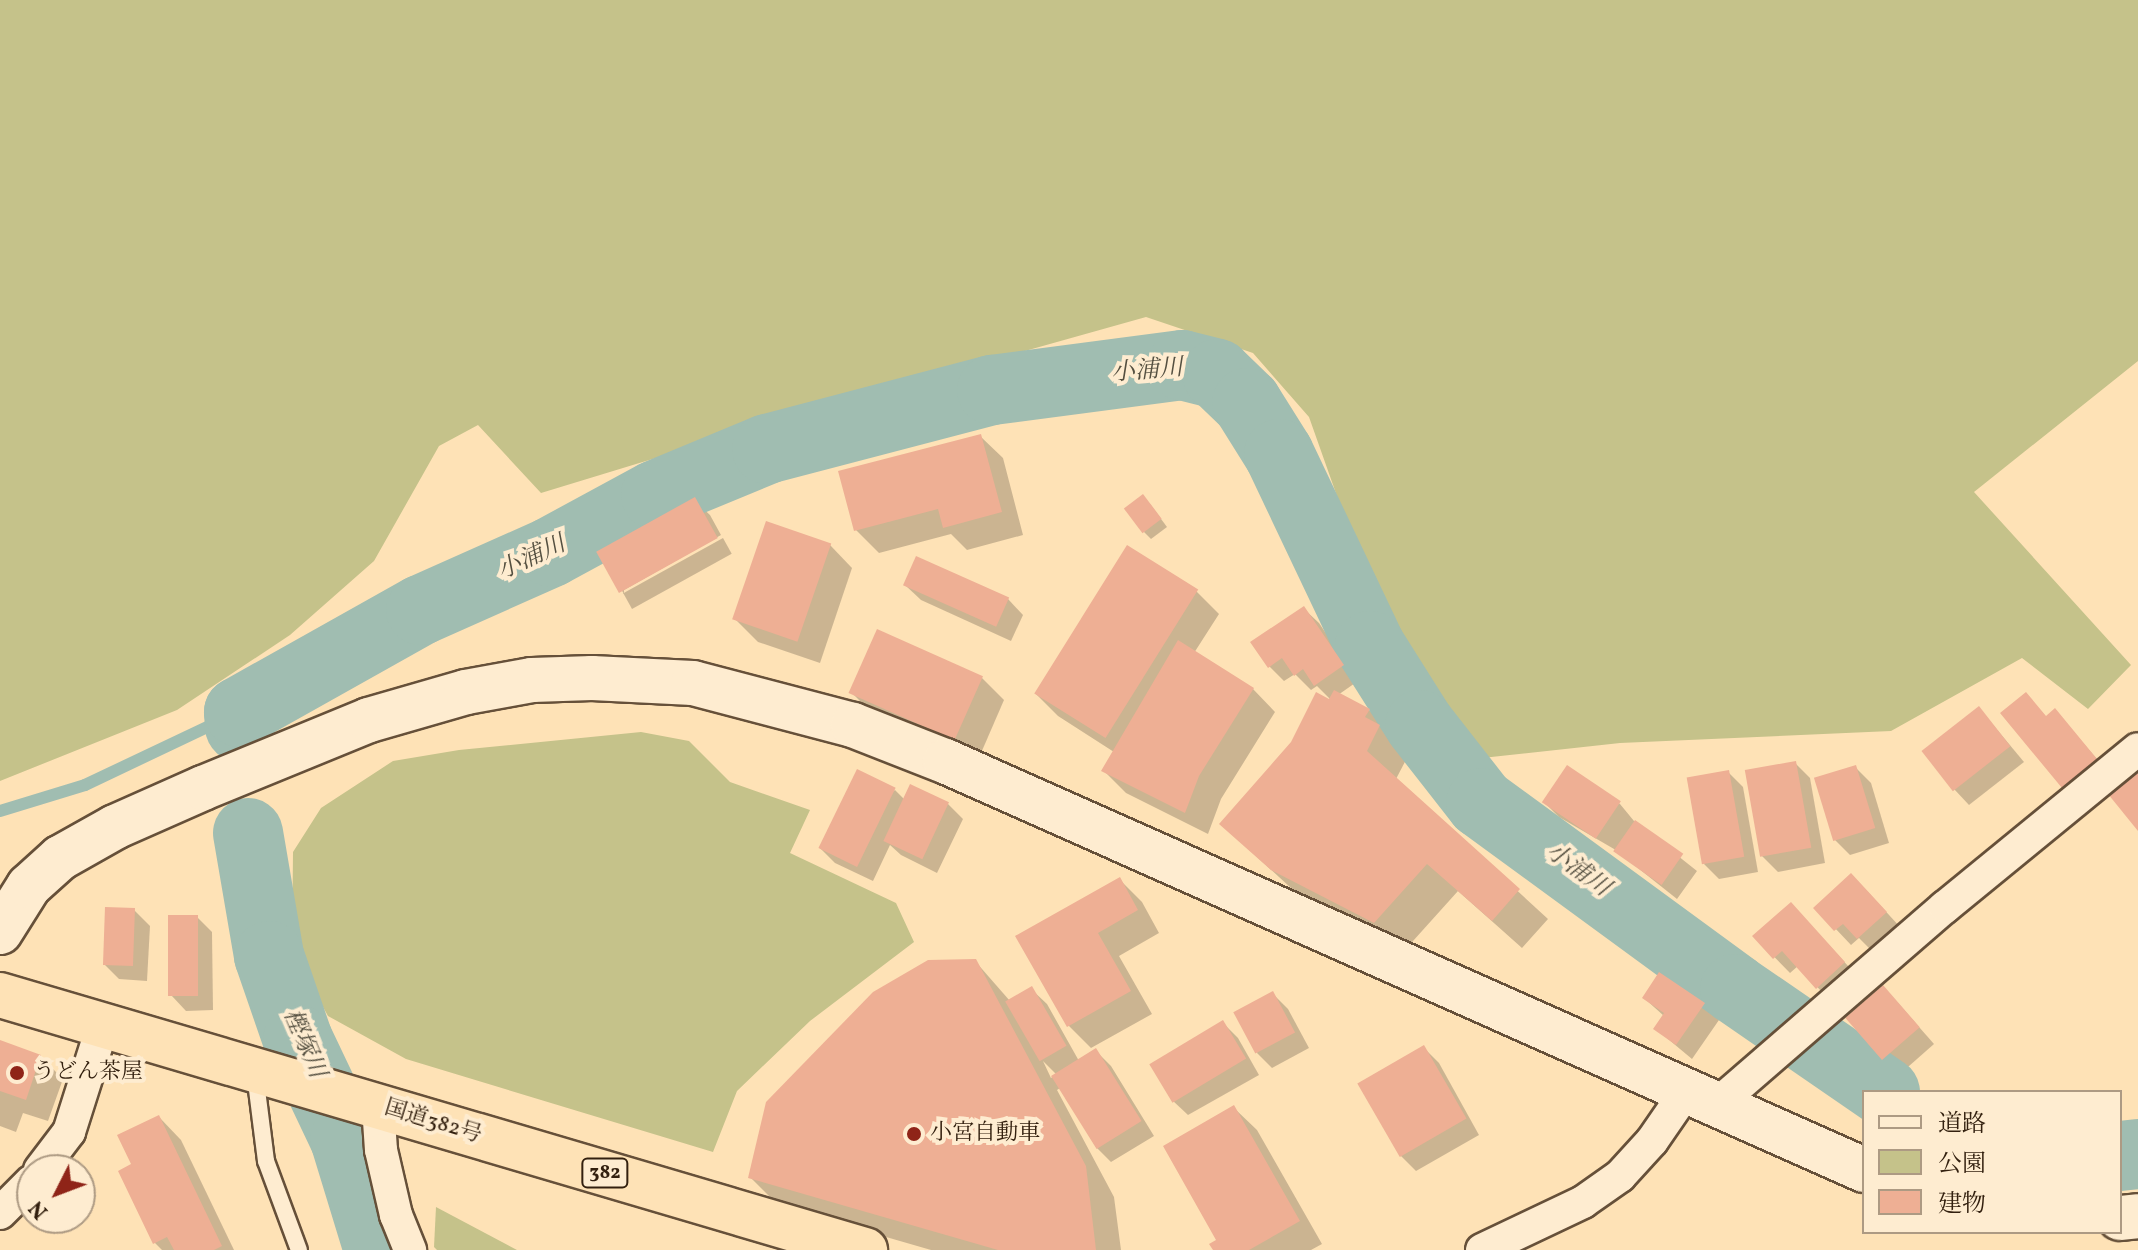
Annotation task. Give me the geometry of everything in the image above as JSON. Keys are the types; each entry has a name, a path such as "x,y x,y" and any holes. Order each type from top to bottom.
{"highway":[{"name":"国道382号","path":"0,995 865,1250"}],"street":[{"path":"0,932 29,886 60,858 115,827 369,720 466,692 532,680 592,678 693,683 853,725 945,761 1700,1100 1862,1169"},
{"path":"1482,1250 1583,1202 1620,1176 1652,1141 1700,1100 1777,1052 2138,749"},
{"path":"52,1154 69,1132 103,1025"},
{"path":"361,1100 381,1150 396,1215 410,1250"},
{"path":"0,1213 16,1197"}],"lane":[{"path":"266,1072 266,1161 299,1250"}],"green space":[{"path":"0,0 2138,0 2138,361 1974,492 2131,665 2088,709 2022,658 1891,731 1620,743 1482,758 1444,716 1372,595 1309,417 1253,353 1146,317 803,413 541,493 478,425 439,446 374,561 290,635 177,710 0,781"},
{"path":"641,732 689,741 730,782 810,810 790,853 896,903 914,942 810,1021 737,1091 713,1152 406,1059 328,1016 292,951 293,852 321,808 393,761 459,750"},
{"path":"436,1207 517,1250 437,1250 434,1247"}],"building":[{"path":"981,434 1002,512 943,528 938,509 854,531 838,471"},
{"path":"1143,494 1162,519 1142,533 1124,508"},
{"path":"695,497 718,538 619,593 596,552"},
{"path":"766,521 831,543 797,642 732,619"},
{"path":"1127,545 1198,590 1106,738 1034,693"},
{"path":"916,556 1009,597 996,627 903,585"},
{"path":"1304,606 1344,665 1314,686 1303,669 1294,676 1282,658 1268,668 1250,642"},
{"path":"877,629 983,676 954,740 849,693"},
{"path":"1178,640 1254,688 1199,776 1185,813 1101,771"},
{"path":"1334,690 1370,709 1365,717 1380,725 1367,751 1520,889 1492,921 1427,864 1374,923 1271,870 1219,824 1291,742 1316,692 1329,699"},
{"path":"2026,692 2046,716 2055,708 2097,759 2062,788 2000,713"},
{"path":"1979,706 2010,746 1953,791 1921,751"},
{"path":"1796,761 1811,848 1760,857 1745,770"},
{"path":"1567,765 1621,801 1596,839 1542,802"},
{"path":"1856,765 1875,828 1833,841 1814,778"},
{"path":"857,769 896,788 857,867 818,848"},
{"path":"2138,769 2138,831 2108,794"},
{"path":"1729,770 1744,857 1702,864 1687,777"},
{"path":"910,784 949,802 922,859 883,841"},
{"path":"1635,820 1683,854 1662,885 1613,851"},
{"path":"1851,873 1887,912 1857,939 1843,924 1834,931 1813,908"},
{"path":"1120,877 1138,910 1098,933 1131,991 1067,1027 1015,936"},
{"path":"1791,902 1845,962 1816,989 1782,951 1773,959 1752,936"},
{"path":"105,907 135,908 133,966 103,965"},
{"path":"168,915 198,915 198,996 168,996"},
{"name":"小宮自動車","path":"976,959 1086,1166 1096,1250 998,1250 748,1178 766,1102 873,992 928,960"},
{"path":"1659,972 1705,1003 1676,1045 1653,1029 1664,1013 1642,998"},
{"path":"1883,985 1920,1027 1882,1060 1845,1018"},
{"path":"1032,986 1066,1046 1040,1061 1005,1002"},
{"path":"1273,991 1295,1032 1255,1054 1233,1012"},
{"path":"1223,1020 1246,1059 1172,1103 1149,1064"},
{"name":"うどん茶屋","path":"0,1040 41,1055 26,1100 0,1091"},
{"path":"1424,1045 1466,1119 1400,1157 1357,1084"},
{"path":"1096,1048 1142,1121 1097,1149 1051,1076"},
{"path":"1234,1105 1300,1221 1249,1250 1213,1250 1209,1244 1216,1240 1163,1146"},
{"path":"159,1115 222,1246 214,1250 174,1250 167,1237 153,1244 118,1171 131,1164 117,1135"}],"waterway":[{"name":"小浦川","path":"240,727 239,712 421,610 551,552 656,495 767,449 992,390 1182,365 1217,374 1247,403 1279,454 1370,646 1420,725 1481,803 1735,989 1882,1090"},
{"path":"0,811 85,785 239,712"},
{"name":"樫塚川","path":"248,833 269,956 298,1040 345,1139 379,1250"},
{"name":"小浦川","path":"2122,1156 2138,1154"}],"place":[{"name":"うどん茶屋","path":"17,1073"},
{"name":"小宮自動車","path":"914,1134"}]}
